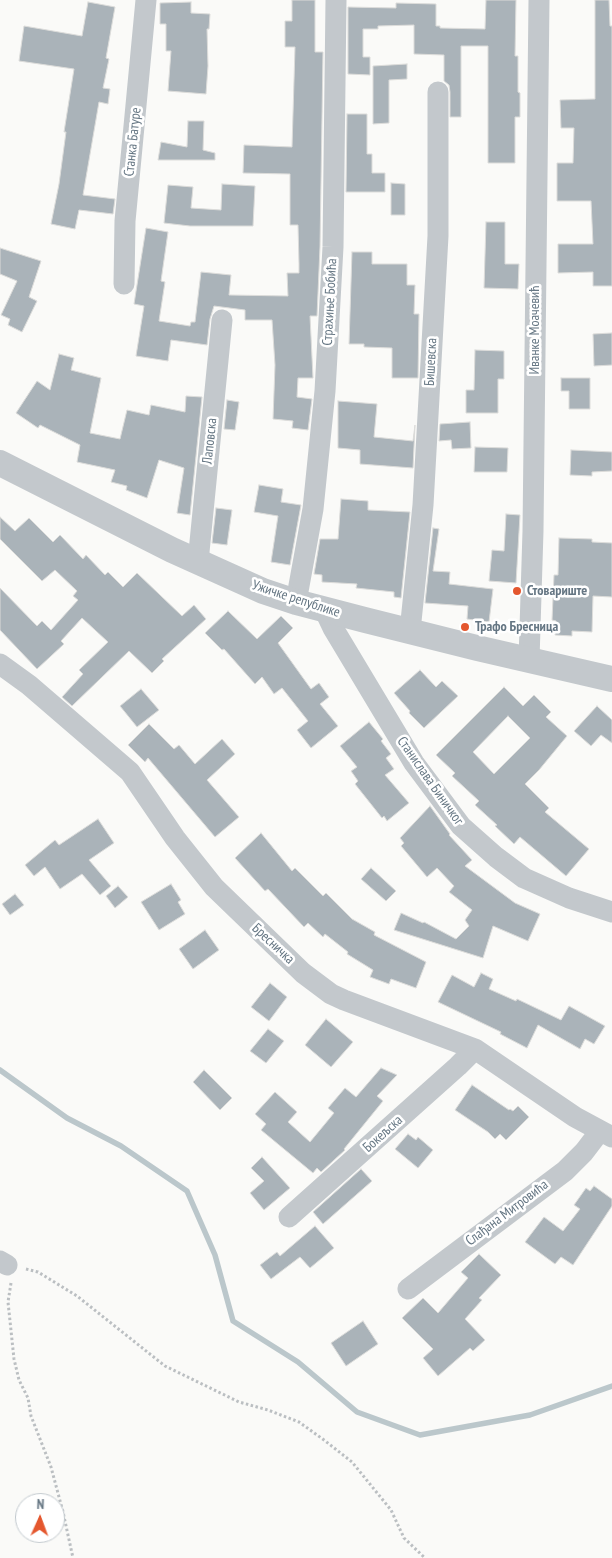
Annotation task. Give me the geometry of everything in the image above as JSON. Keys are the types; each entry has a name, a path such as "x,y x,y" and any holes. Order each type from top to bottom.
{"street":[{"name":"Станка Батуре","path":"124,284 125,221 146,0"},
{"name":"Страхиње Бобића","path":"296,602 313,509 325,391 333,247 336,0"},
{"name":"Иванке Моачевић","path":"528,660 533,531 538,0"},
{"name":"Бишевска","path":"410,630 423,505 438,236 438,92"},
{"name":"Лаповска","path":"198,562 222,320"},
{"name":"Ужичке републике","path":"0,462 95,512 263,591 296,602 612,679"},
{"name":"Станислава Биничког","path":"324,609 333,628 414,763 461,826 496,857 524,878 568,898 612,912"},
{"name":"Бресничка","path":"0,664 29,685 130,772 175,838 214,887 303,972 331,994 475,1049 575,1117 606,1134"},
{"name":"Бокељска","path":"289,1217 475,1049"},
{"name":"Слађана Митровића","path":"408,1289 565,1171 606,1134"}],"path":[{"path":"72,1558 63,1512 50,1467 33,1423 28,1398 19,1380 14,1359 8,1302 11,1283 6,1264 38,1272 77,1296 165,1366 239,1402 268,1410 305,1426 352,1462 391,1510 404,1538 425,1558"}],"building":[{"path":"292,0 315,0 315,52 323,52 317,316 310,316 313,378 298,378 297,397 312,399 308,430 292,428 293,421 273,419 275,365 272,320 245,320 245,310 214,306 210,319 207,345 171,340 168,361 136,356 144,306 134,304 146,228 168,232 161,281 165,282 159,321 190,326 191,322 195,322 201,272 231,275 229,295 288,296 287,273 299,273 298,225 290,225 290,174 243,173 244,145 292,147 295,47 285,47 285,21 292,21"},
{"path":"486,0 516,0 515,56 518,56 520,117 515,117 515,163 488,163 488,46 461,46 461,117 450,117 449,85 444,81 444,55 414,54 414,25 378,26 378,29 363,29 363,57 370,57 370,75 348,74 348,7 396,8 396,3 436,4 436,26 440,26 440,28 485,29"},
{"path":"595,0 609,0 610,26 612,26 612,286 593,286 593,272 558,273 558,244 593,244 591,201 557,201 557,163 573,163 574,128 561,128 560,100 595,99"},
{"path":"88,2 115,7 106,58 109,59 103,88 110,89 108,104 99,102 83,195 115,199 113,214 79,210 75,229 51,224 59,184 66,132 64,132 74,69 19,61 24,26 82,36"},
{"path":"191,2 191,13 210,14 209,29 207,29 208,66 206,94 168,91 171,51 166,51 166,24 160,24 160,3"},
{"path":"407,64 407,79 389,80 389,123 373,124 373,66"},
{"path":"347,114 367,114 367,154 372,154 372,173 385,173 385,192 346,192"},
{"path":"188,121 204,121 203,150 215,153 215,160 158,160 161,142 187,147"},
{"path":"391,183 405,184 405,215 391,215"},
{"path":"222,184 255,186 253,226 190,226 164,223 168,185 193,187 191,208 221,210"},
{"path":"486,222 505,222 505,264 519,264 518,289 484,288"},
{"path":"0,248 41,261 29,297 37,301 22,332 8,325 10,319 1,315 17,281 0,274"},
{"path":"352,252 372,252 372,264 407,264 407,285 415,285 414,314 419,314 418,378 392,378 392,348 364,347 364,344 349,344"},
{"path":"612,333 612,365 594,366 593,334"},
{"path":"475,350 504,351 504,379 498,379 498,413 466,413 466,390 474,390"},
{"path":"59,354 74,358 71,370 101,378 90,433 120,439 127,410 149,415 151,405 185,412 186,396 202,397 190,515 177,513 184,468 159,460 147,498 126,490 127,486 111,482 115,470 77,462 80,445 40,425 38,428 16,413 37,381 50,390"},
{"path":"561,378 590,378 590,409 569,409 569,391 561,391"},
{"path":"227,400 239,402 235,430 224,429"},
{"path":"338,401 377,404 374,437 413,441 415,425 413,468 360,464 360,450 338,448"},
{"path":"470,422 471,448 452,449 451,440 439,441 440,424"},
{"path":"475,447 508,448 507,472 474,472"},
{"path":"571,450 612,452 612,471 592,472 592,476 570,475"},
{"path":"259,485 283,489 281,502 301,505 290,565 271,562 278,516 254,512"},
{"path":"341,499 368,501 368,510 410,512 401,598 394,597 394,592 356,588 357,584 322,582 322,575 314,574 320,539 338,539"},
{"path":"216,508 232,510 227,545 212,543"},
{"path":"506,514 520,515 516,583 489,581 492,550 504,551"},
{"path":"0,517 15,531 29,518 53,542 60,535 83,559 86,555 105,575 108,572 123,587 137,573 182,616 194,605 206,619 162,659 164,661 152,673 129,651 72,706 62,697 83,674 79,670 108,642 82,618 61,641 64,644 37,669 0,630 0,588 37,626 42,621 51,630 78,600 73,596 77,591 55,570 42,581 0,539"},
{"path":"433,528 439,529 433,571 450,572 449,584 493,589 489,622 467,619 468,606 425,603"},
{"path":"559,538 592,539 592,542 612,543 612,597 593,596 592,632 572,631 572,636 555,635 556,621 552,620 554,575 558,575"},
{"path":"228,611 257,639 281,616 293,628 278,643 311,689 319,683 329,697 320,704 338,726 311,748 297,730 308,721 282,688 274,694 262,677 255,684 224,649 222,650 205,633"},
{"path":"420,670 436,687 442,681 458,696 424,728 409,713 410,711 394,693"},
{"path":"504,687 523,706 534,695 551,712 546,717 567,736 525,784 549,808 545,812 589,849 566,876 520,837 514,844 475,805 479,801 452,776 455,773 436,755","holes":["508,716 530,738 494,774 473,752"]},
{"path":"141,689 159,710 137,727 120,706"},
{"path":"597,706 612,720 612,743 601,735 591,746 574,731"},
{"path":"369,722 383,739 381,741 391,754 386,758 394,769 385,775 409,803 387,821 384,816 382,818 355,784 358,781 351,771 357,767 340,746"},
{"path":"149,724 174,749 179,745 195,764 222,739 235,754 207,780 239,817 215,837 148,758 145,762 128,745"},
{"path":"430,806 449,835 472,860 465,866 515,903 540,914 528,941 493,926 483,958 394,930 401,913 424,922 456,939 469,926 465,920 472,910 449,892 454,886 437,868 427,877 401,846 404,843 400,838"},
{"path":"98,819 114,843 89,860 111,886 100,895 82,874 60,889 45,867 34,876 25,865 55,840 59,845"},
{"path":"261,833 292,871 295,868 323,896 326,893 352,919 375,932 374,935 426,962 416,988 391,979 389,984 370,977 373,970 347,954 348,952 325,934 323,937 308,923 304,927 268,889 265,891 235,858"},
{"path":"371,868 396,891 386,901 361,879"},
{"path":"171,884 181,900 178,902 185,914 159,930 141,902"},
{"path":"118,886 128,897 115,908 106,896"},
{"path":"15,894 24,905 10,915 2,904"},
{"path":"205,930 219,950 193,969 179,949"},
{"path":"481,973 493,979 489,989 516,1001 517,999 561,1020 569,1006 605,1026 594,1044 585,1039 580,1049 538,1025 527,1048 500,1034 501,1032 438,1002 452,975 474,987"},
{"path":"270,983 287,997 269,1021 251,1007"},
{"path":"326,1019 353,1042 331,1067 305,1045"},
{"path":"268,1029 284,1041 266,1063 250,1051"},
{"path":"381,1068 397,1075 377,1096 383,1101 345,1150 321,1172 317,1168 313,1173 261,1130 266,1124 255,1114 275,1092 297,1112 288,1122 310,1142 334,1113 328,1108 345,1088 356,1097"},
{"path":"204,1070 232,1098 220,1110 193,1082"},
{"path":"472,1085 509,1110 513,1111 518,1106 529,1117 506,1140 500,1134 495,1139 488,1132 455,1110"},
{"path":"408,1134 416,1140 418,1137 433,1150 418,1168 395,1149"},
{"path":"262,1157 290,1188 264,1210 250,1193 264,1181 251,1168"},
{"path":"361,1169 372,1181 323,1224 313,1212"},
{"path":"594,1186 612,1199 612,1206 573,1265 561,1257 555,1264 525,1242 544,1217 563,1231 580,1209 574,1205 586,1188 590,1191"},
{"path":"315,1226 334,1248 310,1268 300,1257 271,1279 260,1265 277,1252 280,1256"},
{"path":"479,1254 501,1275 479,1298 482,1300 465,1319 485,1340 473,1351 470,1348 438,1376 423,1358 433,1349 402,1318 423,1298 438,1313 468,1278 461,1272"},
{"path":"363,1321 378,1344 346,1366 331,1343"}],"waterway":[{"path":"0,1070 67,1118 121,1146 187,1191 215,1255 233,1321 298,1362 357,1412 420,1435 530,1415 612,1386"}],"place":[{"name":"Стовариште","path":"517,591"},
{"name":"Трафо Бресница","path":"465,627"}]}
